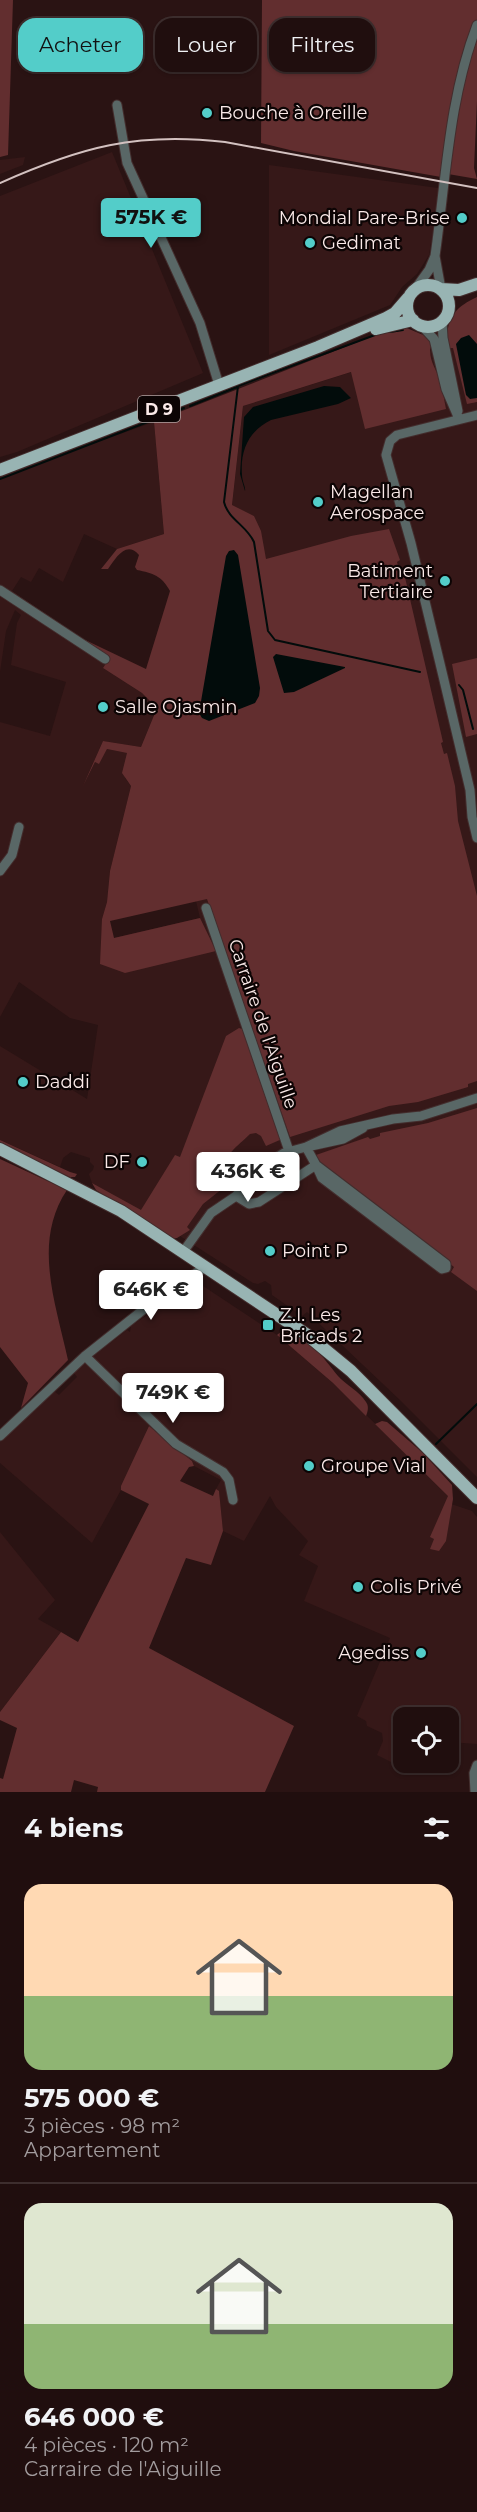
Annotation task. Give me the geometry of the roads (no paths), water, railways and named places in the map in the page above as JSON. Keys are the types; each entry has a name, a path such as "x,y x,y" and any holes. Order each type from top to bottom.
{"main road":[{"path":"441,289 449,300 449,307 442,321 433,326 417,323 408,310 412,293 429,284 441,289 459,290 477,284"},
{"path":"449,307 477,291"},
{"name":"D 9","path":"0,470 219,386 386,318 412,293"},
{"name":"D 9","path":"318,347 378,328 417,323"},
{"path":"0,1150 121,1211 278,1314 328,1351 477,1498"}],"street":[{"path":"412,293 429,270 435,256 444,182 462,76 467,51 477,24"},
{"path":"117,105 127,164 200,323 219,386"},
{"path":"435,256 441,289"},
{"path":"442,321 443,338 455,389 459,419"},
{"path":"417,323 434,339 446,389 459,419"},
{"path":"477,415 398,435 390,441 386,455 411,543 443,676 470,790 472,817 477,838"},
{"path":"0,590 105,659"},
{"path":"0,871 12,855 19,826"},
{"name":"Carraire de l'Aiguille","path":"206,909 289,1151"},
{"path":"183,1252 211,1213 236,1196 263,1166 289,1151 306,1147 329,1134 393,1119 421,1116 477,1098"},
{"path":"306,1147 315,1165 322,1178 442,1269 446,1268 446,1264 315,1165"},
{"path":"236,1196 249,1204 259,1202 315,1165"},
{"path":"0,1436 85,1356 153,1302 206,1267"},
{"path":"85,1356 176,1444 227,1476 233,1500"},
{"path":"475,1792 474,1773 477,1764"}],"waterway":[{"path":"390,332 403,330"},
{"path":"375,335 238,386 224,502 229,513 247,531 254,542 268,631 275,640 420,672"},
{"path":"190,406 237,387"},
{"path":"0,479 184,408"},
{"path":"459,685 463,690 473,729"},
{"path":"436,1444 477,1404"}],"railway":[{"path":"0,183 57,160 110,145 136,141 193,139 225,142 477,188"}],"place":[{"name":"Bouche à Oreille","path":"207,113"},
{"name":"Mondial Pare-Brise","path":"462,218"},
{"name":"Gedimat","path":"310,243"},
{"name":"Magellan Aerospace","path":"318,502"},
{"name":"Batiment Tertiaire","path":"445,581"},
{"name":"Salle Ojasmin","path":"103,707"},
{"name":"Daddi","path":"23,1082"},
{"name":"DF","path":"142,1162"},
{"name":"Point P","path":"270,1251"},
{"name":"Z.I. Les Bricads 2","path":"268,1325"},
{"name":"Groupe Vial","path":"309,1466"},
{"name":"Colis Privé","path":"358,1587"},
{"name":"Agediss","path":"421,1653"}]}
